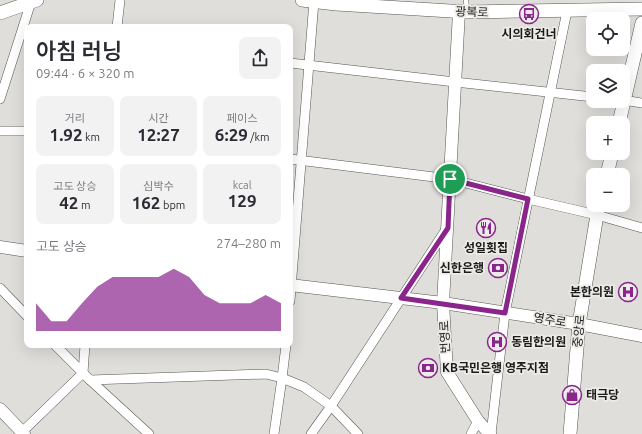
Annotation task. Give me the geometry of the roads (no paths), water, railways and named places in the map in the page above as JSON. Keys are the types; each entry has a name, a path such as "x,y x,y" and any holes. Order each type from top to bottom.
{"main road":[{"name":"광복로","path":"308,1 336,4 567,11 636,6"},
{"path":"0,13 28,2"},
{"path":"630,74 642,23"},
{"name":"중앙로","path":"570,434 579,324 598,212"}],"street":[{"path":"116,24 120,0"},
{"path":"293,261 309,66 308,1"},
{"path":"0,99 28,2"},
{"name":"번영로","path":"464,8 455,82 443,303 447,372 478,421 490,434"},
{"path":"505,313 567,11"},
{"path":"293,63 586,95"},
{"path":"630,101 642,103"},
{"path":"0,131 24,132"},
{"path":"293,159 450,179 528,199 586,208"},
{"path":"603,212 642,228"},
{"path":"311,434 448,228"},
{"path":"0,247 24,251"},
{"name":"영주로","path":"293,286 443,303 579,324 642,336"},
{"path":"0,288 24,313"},
{"name":"번영로","path":"490,434 505,313"},
{"path":"59,348 90,380 149,434"},
{"path":"0,409 23,433 83,373 85,348"},
{"path":"274,434 286,348"},
{"path":"90,380 266,374 282,378 304,387 331,406 358,434"},
{"path":"471,434 478,421"}],"place":[{"name":"시의회건너","path":"529,14"},
{"name":"성일횟집","path":"486,228"},
{"name":"신한은행","path":"498,268"},
{"name":"본한의원","path":"628,292"},
{"name":"동림한의원","path":"497,342"},
{"name":"KB국민은행 영주지점","path":"428,368"},
{"name":"태극당","path":"572,395"}]}
